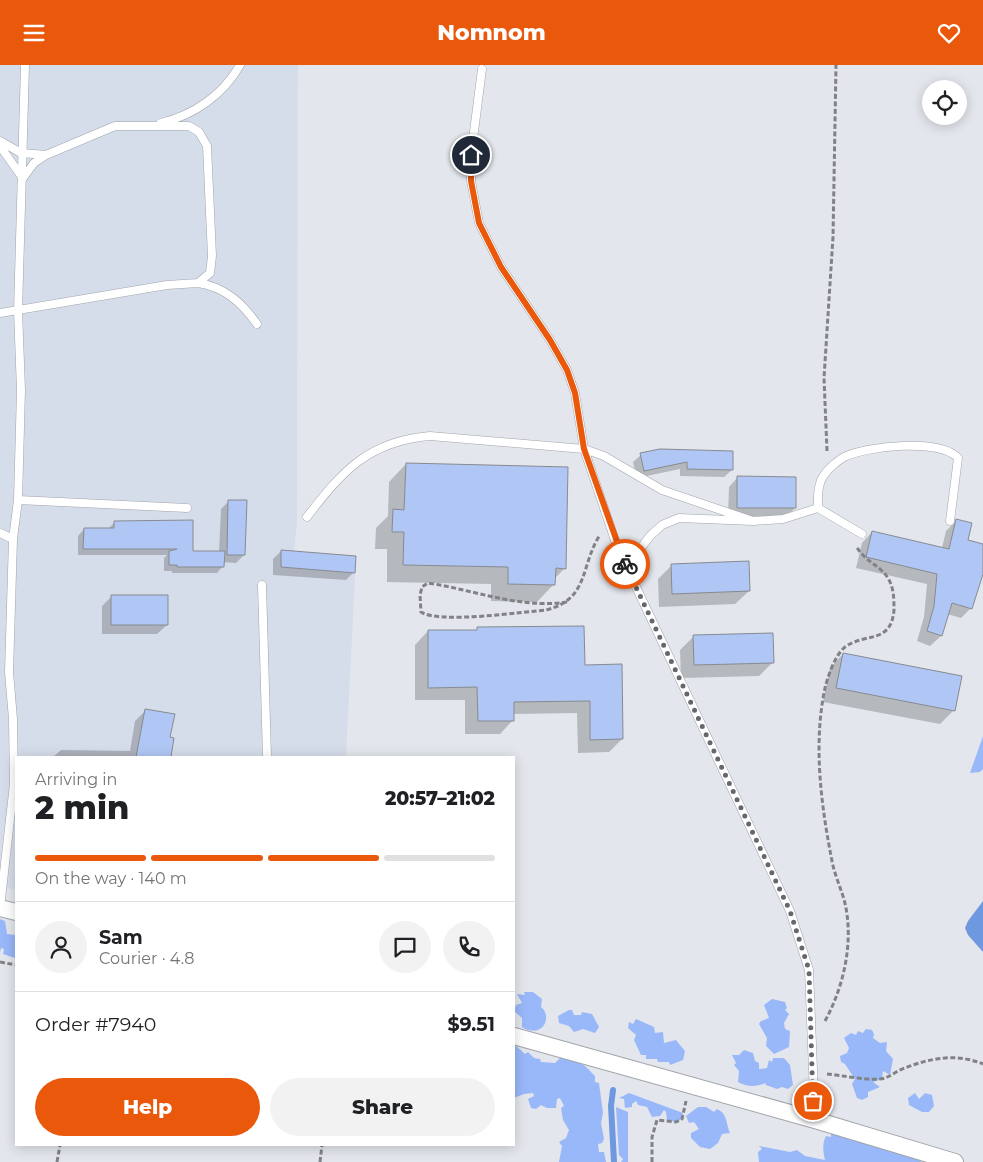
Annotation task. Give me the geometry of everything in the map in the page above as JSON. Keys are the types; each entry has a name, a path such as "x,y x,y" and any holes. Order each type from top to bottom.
{"street":[{"path":"0,908 15,913"},
{"path":"515,1037 815,1120 954,1162"}],"lane":[{"path":"0,908 14,784 13,719 9,672 13,539 18,500 21,390 18,311 25,65"},
{"path":"149,126 178,119 199,108 232,79 240,65"},
{"path":"482,69 471,155 471,181 479,223 501,267 550,340 567,370 575,393 584,449 610,527 633,584 790,911 809,970 815,1120"},
{"path":"23,178 34,163 46,155 115,126 189,126 199,132 207,146 212,256 210,273 198,283"},
{"path":"0,141 21,153 46,155"},
{"path":"0,146 23,178"},
{"path":"0,313 167,285 198,283 212,285 236,299 258,324"},
{"path":"307,517 343,472 376,449 416,437 430,437 584,449 604,456 662,490 753,521"},
{"path":"818,509 820,485 827,471 843,457 880,447 946,449 958,457 950,521"},
{"path":"18,500 187,509"},
{"path":"633,584 637,553 650,536 662,525 679,518 753,521 783,519 818,509 862,534"},
{"path":"0,533 13,539"},
{"path":"262,585 267,756"}],"path":[{"path":"827,471 824,378 833,237 836,65"},
{"path":"567,602 546,605 516,602 428,583 422,587 419,606 421,613 426,616 467,617 546,610 561,606 567,602 584,581 593,544 600,534 610,527"},
{"path":"811,1043 833,1006 840,989 848,940 846,909 832,863 822,792 820,730 826,688 840,653 855,641 883,633 890,627 894,604 890,581 879,568 869,563 861,554 848,527"},
{"path":"0,961 15,965"},
{"path":"812,1073 882,1079 904,1068 936,1058 964,1058 983,1064"},
{"path":"652,1162 654,1126 657,1120 676,1122 682,1119 689,1085"},
{"path":"57,1162 60,1146"},
{"path":"320,1162 322,1146"}],"shaded area":[{"path":"0,65 298,65 297,521 294,551 356,556 346,756 15,756 15,890 0,886"},
{"path":"983,736 983,769 980,772 970,773"},
{"path":"983,901 983,952 968,935 965,928"},
{"path":"0,919 5,921 7,934 15,935 15,958 3,954 4,949 1,948 0,953"},
{"path":"524,992 533,992 542,999 541,1007 546,1016 546,1021 536,1031 522,1027 522,1018 515,1012 516,1005 522,1003 517,994 525,995"},
{"path":"772,999 785,1002 787,1008 785,1010 789,1014 784,1023 785,1029 790,1031 789,1047 774,1054 766,1046 767,1038 759,1024 761,1021 769,1018 764,1005"},
{"path":"572,1010 574,1015 581,1015 582,1012 592,1014 599,1027 595,1033 583,1029 574,1032 569,1026 559,1023 558,1016"},
{"path":"636,1019 654,1027 655,1033 663,1032 664,1043 676,1040 685,1051 683,1060 670,1065 669,1062 646,1059 646,1055 641,1055 634,1040 636,1035 628,1028 629,1022 633,1024"},
{"path":"866,1029 872,1030 873,1038 880,1043 887,1042 886,1051 893,1059 890,1075 883,1071 882,1079 873,1082 880,1087 868,1092 868,1097 862,1100 857,1098 852,1084 855,1079 845,1064 841,1062 840,1056 847,1053 849,1048 844,1038 851,1033 856,1035 858,1031 863,1033"},
{"path":"515,1045 525,1054 528,1052 534,1058 540,1059 541,1062 555,1063 560,1058 572,1059 583,1065 595,1076 595,1082 599,1083 603,1113 601,1123 604,1139 602,1143 598,1144 599,1152 604,1152 606,1162 559,1162 562,1146 559,1142 566,1138 569,1130 563,1120 561,1108 564,1106 560,1098 557,1099 556,1108 547,1108 541,1105 536,1109 531,1108 528,1099 534,1096 533,1093 515,1098"},
{"path":"744,1050 753,1053 755,1061 759,1063 759,1069 767,1068 769,1060 772,1062 773,1058 784,1058 790,1065 793,1085 788,1089 782,1087 777,1089 765,1083 752,1086 738,1082 739,1071 734,1065 736,1063 732,1055 739,1055"},
{"path":"629,1093 683,1113 682,1119 676,1122 667,1120 664,1110 660,1116 652,1117 647,1107 638,1105 636,1101 632,1104 632,1107 625,1108 624,1099 619,1098"},
{"path":"915,1093 919,1099 925,1093 932,1095 934,1106 929,1112 922,1112 909,1105 908,1098"},
{"path":"616,1107 628,1112 628,1162 621,1162 623,1159 619,1155"},
{"path":"698,1107 706,1107 714,1112 717,1109 721,1111 725,1116 730,1133 722,1134 718,1143 710,1149 700,1147 691,1138 691,1133 699,1129 694,1122 689,1123 686,1116"},
{"path":"831,1133 907,1154 910,1157 918,1156 921,1162 759,1162 758,1152 762,1149 759,1146 790,1152 797,1150 805,1156 825,1160 824,1142 826,1136 831,1137"}],"building":[{"path":"660,449 733,451 733,470 687,469 687,462 644,471 640,453"},
{"path":"406,463 568,467 566,569 556,568 555,585 508,584 508,567 403,565 404,532 392,532 393,509 404,510"},
{"path":"737,476 796,477 796,508 737,508"},
{"path":"228,500 247,500 245,555 227,555"},
{"path":"956,519 972,523 968,540 983,544 983,574 972,609 952,603 942,636 927,631 934,606 937,574 866,557 872,531 949,549"},
{"path":"193,520 193,551 225,551 224,567 177,567 177,565 169,565 169,551 177,549 83,549 84,528 114,528 114,521"},
{"path":"281,550 356,556 355,573 281,567"},
{"path":"749,561 750,591 672,594 671,564"},
{"path":"111,595 168,595 168,625 111,625"},
{"path":"584,626 585,665 622,664 623,739 590,740 590,701 514,702 514,721 478,721 477,687 428,688 428,630 477,630 477,627"},
{"path":"773,633 774,663 694,665 693,635"},
{"path":"843,653 962,676 955,711 836,688"},
{"path":"145,709 175,714 170,737 174,738 171,756 136,756"}],"waterway":[{"path":"613,1090 611,1106 614,1162"}],"way so far":[{"path":"625,564 790,911 800,939 809,970 813,1101"}],"route":[{"path":"471,155 471,181 479,223 501,267 550,340 567,370 575,393 584,449 618,549 625,564"}]}
